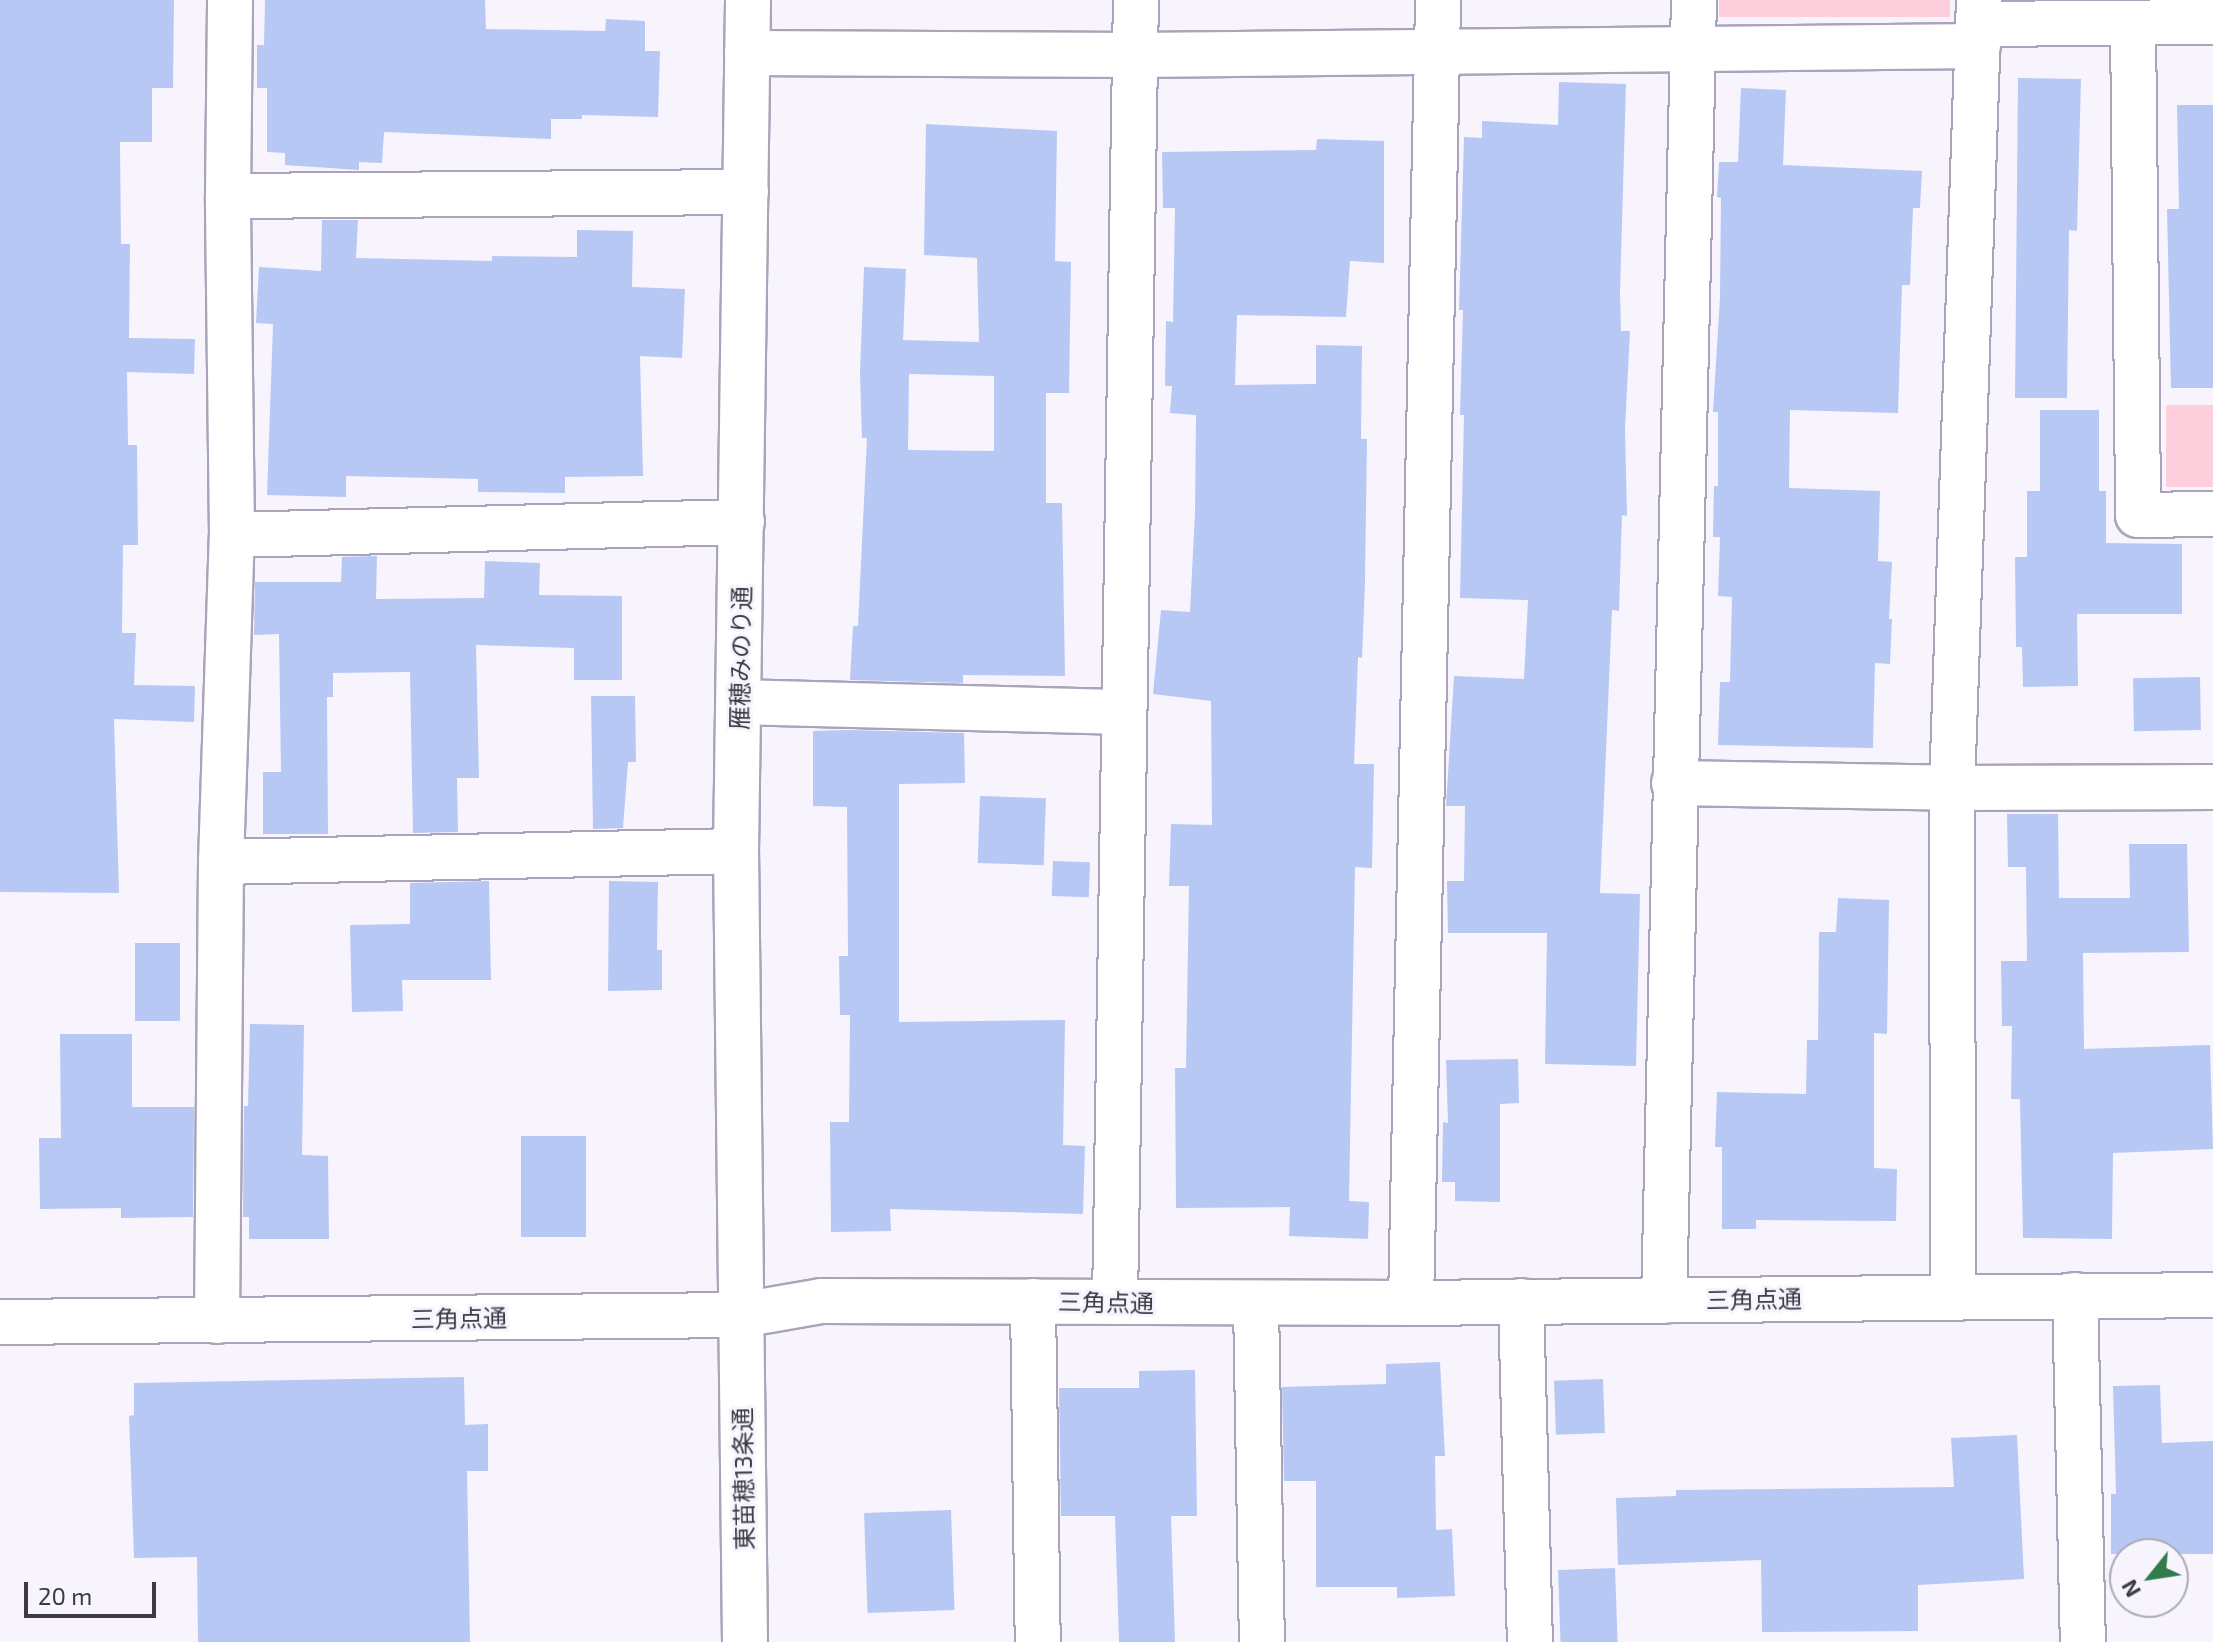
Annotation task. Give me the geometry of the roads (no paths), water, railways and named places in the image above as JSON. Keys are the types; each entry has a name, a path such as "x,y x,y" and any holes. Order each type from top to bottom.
{"street":[{"path":"217,1321 221,862 232,535 228,196 230,0"},
{"name":"雁穂みのり通","path":"741,1315 736,851 748,0"},
{"path":"1115,1302 1136,0"},
{"path":"1411,1303 1438,0"},
{"path":"1664,1301 1694,0"},
{"path":"747,53 1135,55 1693,51 1979,23 2213,22"},
{"path":"1953,1296 1952,788 1979,23"},
{"path":"2133,23 2138,515 2213,514"},
{"path":"228,196 746,192"},
{"path":"232,535 742,522"},
{"path":"739,702 1123,712"},
{"path":"1674,783 1952,788 2213,787"},
{"path":"221,862 736,851"},
{"path":"2075,1295 2083,1642"},
{"name":"三角点通","path":"0,1322 741,1315 821,1301 1411,1303 2213,1295"},
{"path":"1033,1301 1038,1642"},
{"path":"1521,1301 1530,1642"},
{"path":"1256,1303 1262,1642"},
{"name":"東苗穂13条通","path":"741,1315 745,1642"}]}
